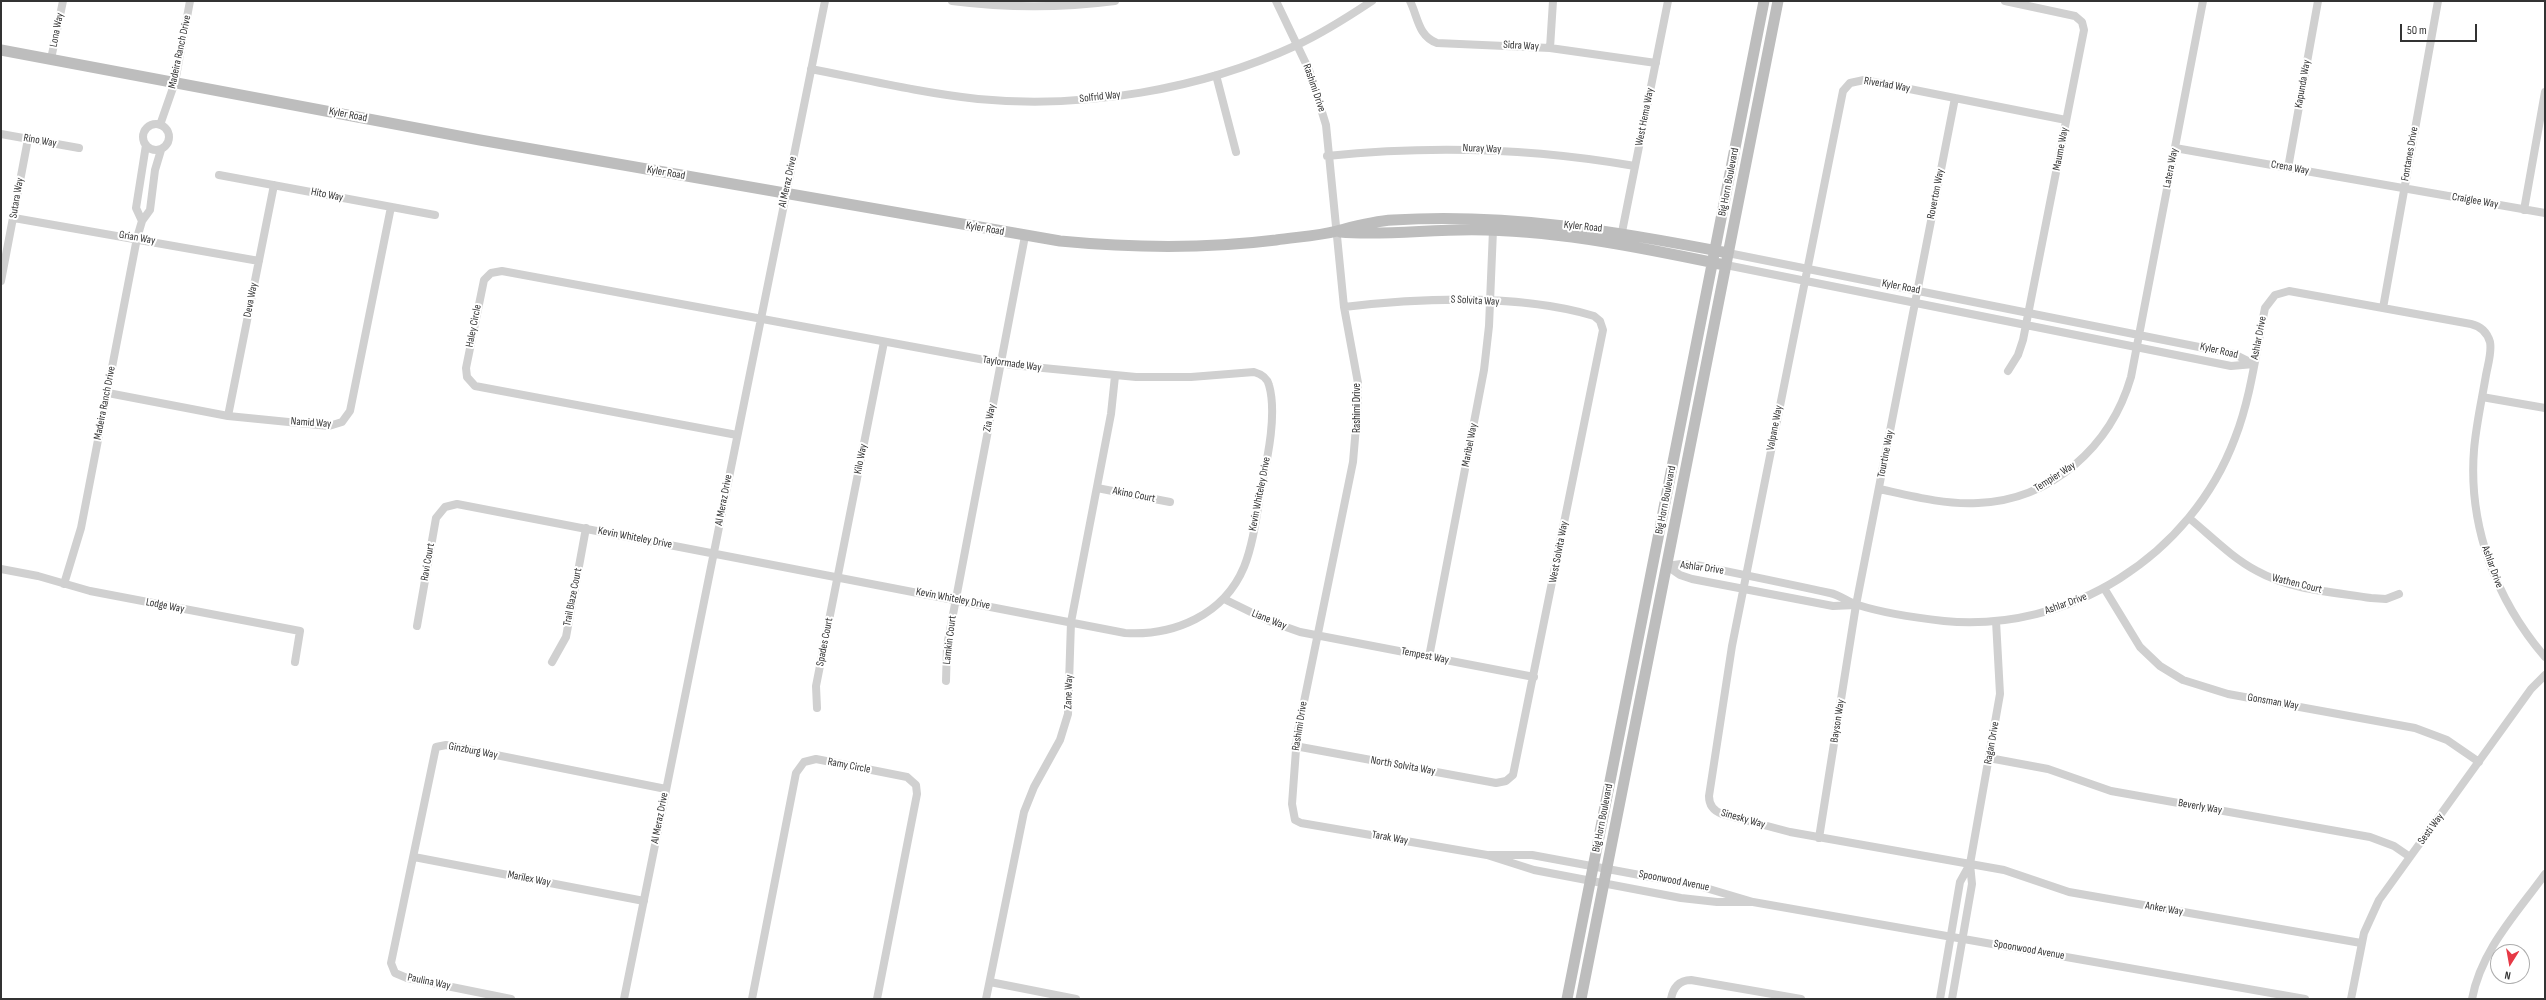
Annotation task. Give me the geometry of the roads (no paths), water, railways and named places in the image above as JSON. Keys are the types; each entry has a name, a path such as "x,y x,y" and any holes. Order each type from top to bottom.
{"street":[{"name":"Lona Way","path":"51,59 63,1"},
{"name":"Madeira Ranch Drive","path":"160,125 175,82 190,1"},
{"name":"Al Meraz Drive","path":"624,999 825,1"},
{"path":"952,1 991,6 1043,7 1115,1"},
{"name":"Rashimi Drive","path":"1276,1 1298,45 1321,106 1326,125 1327,156 1344,306 1358,383 1358,423 1353,462 1296,746 1292,804 1295,820"},
{"name":"Solfrid Way","path":"811,69 950,95 1035,101 1135,92 1216,75 1298,45 1372,1"},
{"name":"Sidra Way","path":"1410,1 1421,30 1429,39 1437,43 1550,48 1656,63"},
{"path":"1550,48 1554,1"},
{"name":"West Hema Way","path":"1622,232 1668,1"},
{"name":"Big Horn Boulevard","path":"1567,999 1764,1"},
{"name":"Big Horn Boulevard","path":"1581,999 1778,1"},
{"path":"2005,1 2049,10 2050,1"},
{"name":"Latera Way","path":"2137,347 2203,1"},
{"name":"Kapunda Way","path":"2288,168 2318,1"},
{"name":"Fontanes Drive","path":"2383,308 2438,1"},
{"name":"Maume Way","path":"2008,371 2018,355 2026,325 2084,26 2075,16 2049,10"},
{"name":"Kyler Road","path":"1,50 472,138 786,194 1025,236 1096,245 1166,248 1232,244 1336,231 1370,222 1441,218 1528,222 1622,232 2234,354 2254,364"},
{"path":"1216,75 1236,152"},
{"name":"Riverlad Way","path":"1804,281 1841,96 1846,87 1854,81 1864,80 2066,120"},
{"path":"2524,210 2545,92"},
{"name":"Roverton Way","path":"1915,303 1955,98"},
{"path":"142,221 136,208 146,145 144,136 147,129 160,125 166,128 169,136 167,144 161,150 152,150 146,145"},
{"name":"Rino Way","path":"1,134 79,148"},
{"name":"Sutara Way","path":"1,281 28,139"},
{"name":"Crena Way","path":"2175,148 2404,188"},
{"name":"Madeira Ranch Drive","path":"64,584 81,528 137,238 142,221 150,210 155,170 161,150"},
{"name":"Nuray Way","path":"1327,156 1397,150 1497,150 1566,156 1635,166"},
{"name":"Hito Way","path":"218,174 435,215"},
{"name":"Deva Way","path":"228,416 274,185"},
{"name":"Craiglee Way","path":"2404,188 2545,213"},
{"name":"Namid Way","path":"108,393 228,416 329,426 338,424 350,411 391,207"},
{"name":"Grian Way","path":"14,218 137,238 259,261"},
{"name":"Kyler Road","path":"1336,231 1368,233 1425,230 1494,230 1582,238 1726,265 2231,366 2254,364"},
{"name":"Maribel Way","path":"1429,657 1480,390 1491,302 1494,230"},
{"name":"Zia Way","path":"956,600 1025,236"},
{"name":"Haley Circle","path":"737,435 479,387 472,384 467,377 466,368 482,285 491,273 502,271 760,319"},
{"name":"Valpane Way","path":"1743,589 1804,281"},
{"name":"Ashlar Drive","path":"1667,566 1686,578 1833,606 1856,605 1942,620 1996,621 2044,612 2104,588 2153,555 2189,518 2212,486 2232,446 2245,406 2265,308 2270,299 2279,293 2294,292 2471,324 2484,331 2491,346 2482,397 2473,465 2474,497 2481,533 2493,572 2504,597 2522,628 2545,657"},
{"name":"S Solvita Way","path":"1344,306 1413,300 1491,302 1590,315 1597,318 1602,324"},
{"name":"Tourtine Way","path":"1856,605 1915,303"},
{"name":"Taylormade Way","path":"760,319 1001,363 1115,376 1184,377 1254,372 1266,379"},
{"name":"West Solvita Way","path":"1510,779 1516,767 1603,330 1602,324"},
{"name":"Kilo Way","path":"838,577 884,342"},
{"name":"Tempier Way","path":"1879,489 1946,502 1978,503 2009,499 2049,483 2083,459 2110,426 2128,389 2137,347"},
{"name":"Zane Way","path":"986,999 1024,812 1038,779 1060,740 1068,714 1071,622 1111,414 1115,376"},
{"name":"Kevin Whiteley Drive","path":"449,505 462,504 1125,632 1160,632 1194,621 1224,598 1244,566 1265,468 1271,408 1270,387 1266,379"},
{"path":"2482,397 2545,408"},
{"name":"Akino Court","path":"1097,488 1170,502"},
{"name":"Ravi Court","path":"417,626 436,518 441,510 449,505"},
{"name":"Wathen Court","path":"2189,518 2241,561 2274,579 2294,585 2371,598 2386,599 2399,594"},
{"name":"Trail Blaze Court","path":"552,662 566,637 586,528"},
{"name":"Ashlar Drive","path":"1667,566 1688,564 1746,575 1832,593 1856,605"},
{"name":"Lodge Way","path":"1,569 64,584 90,592 300,631 295,662"},
{"name":"Spades Court","path":"817,708 816,686 838,577"},
{"name":"Gonsman Way","path":"2104,588 2140,647 2160,666 2183,680 2228,694 2415,728 2447,740 2479,762"},
{"name":"Sinesky Way","path":"1743,589 1732,646 1709,796 1710,804 1715,810 1722,814 1819,838 1970,864"},
{"name":"Liane Way","path":"1224,598 1269,621 1317,636"},
{"name":"Lamkin Court","path":"946,681 947,646 956,600"},
{"name":"Bayson Way","path":"1819,838 1856,605"},
{"name":"Ragan Drive","path":"1952,999 1972,879 1970,864 2000,687 1996,621"},
{"name":"Tempest Way","path":"1317,636 1534,677"},
{"name":"Sesti Way","path":"2351,999 2361,944 2373,911 2410,857 2532,689 2545,675"},
{"name":"Ginzburg Way","path":"395,973 391,963 436,747 442,745 666,789"},
{"name":"North Solvita Way","path":"1296,746 1496,783 1510,779"},
{"name":"Beverly Way","path":"1989,758 2048,769 2111,791 2370,837 2394,846 2410,857"},
{"name":"Ramy Circle","path":"752,999 796,773 804,762 816,759 908,777 916,785 916,802 877,999"},
{"name":"Tarak Way","path":"1295,820 1301,823 1487,855 1527,868 1604,884"},
{"name":"Tarak Way","path":"1487,855 1532,855 1593,866"},
{"name":"Marilex Way","path":"414,857 644,901"},
{"name":"Ragan Drive","path":"1940,999 1962,877 1970,864"},
{"name":"Anker Way","path":"1970,864 2016,874 2069,892 2361,944"},
{"name":"Spoonwood Avenue","path":"1593,866 1699,886 1753,902 2305,999"},
{"path":"2472,999 2478,977 2489,953 2545,874"},
{"name":"Spoonwood Avenue","path":"1604,884 1687,899 1753,902"},
{"name":"Paulina Way","path":"395,973 407,978 511,999"},
{"path":"1671,999 1673,991 1679,983 1691,980 1801,999"},
{"path":"990,982 1076,999"}]}
